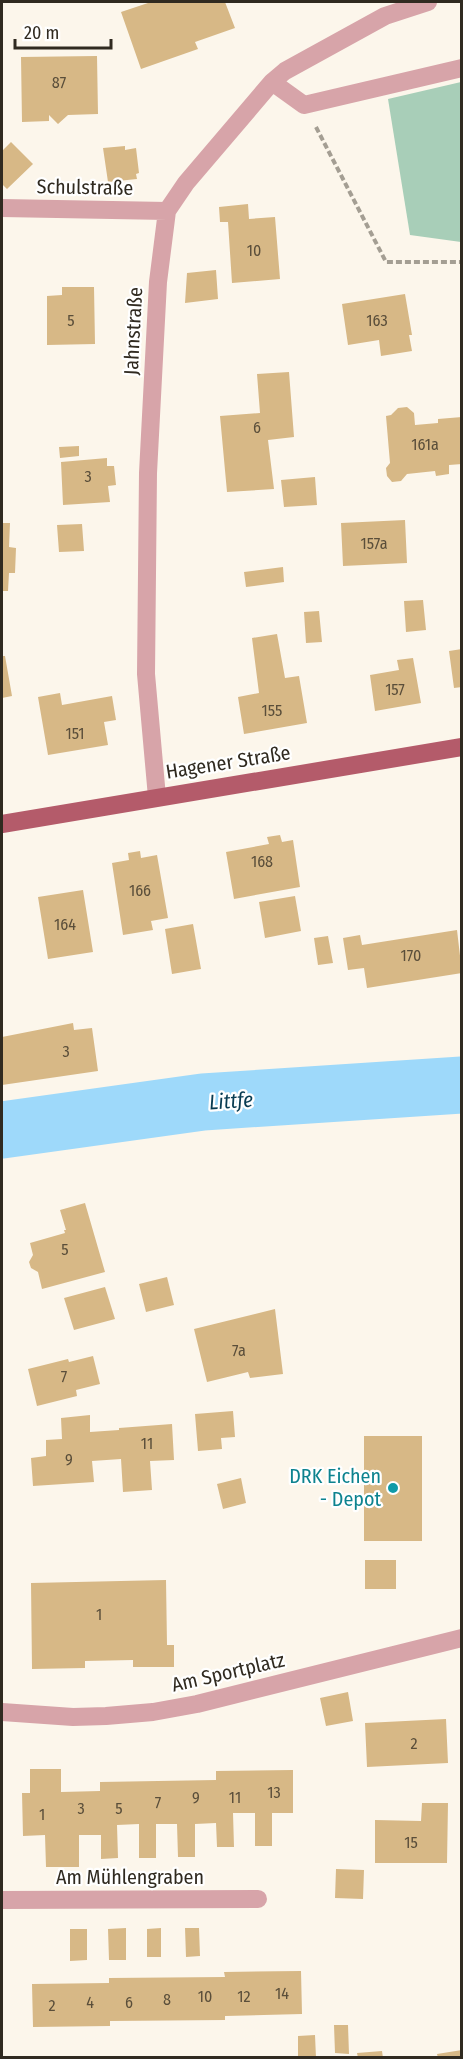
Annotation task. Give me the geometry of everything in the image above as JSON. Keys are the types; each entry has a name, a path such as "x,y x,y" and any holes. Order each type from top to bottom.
{"main road":[{"name":"Hagener Straße","path":"2,824 462,747"}],"street":[{"name":"Jahnstraße","path":"157,797 146,674 148,473 158,282 167,211 186,183 272,82 285,71 386,16 428,2"},
{"path":"272,82 304,105 462,68"},
{"name":"Schulstraße","path":"2,208 167,211"},
{"name":"Am Sportplatz","path":"2,1712 73,1717 153,1712 197,1704 462,1638"},
{"name":"Am Mühlengraben","path":"2,1899 258,1899"}],"path":[{"path":"304,105 386,262 462,262"}],"green space":[{"path":"461,82 461,242 410,235 388,99"}],"building":[{"path":"151,2 225,2 235,28 195,42 198,49 141,69 121,12"},
{"path":"97,56 98,114 68,115 58,124 49,115 49,121 22,122 21,57"},
{"path":"11,142 33,164 7,189 2,184 2,151"},
{"path":"125,146 125,150 136,148 139,173 136,174 137,179 108,182 103,148"},
{"path":"248,204 249,219 275,217 280,279 232,283 228,222 220,222 219,207"},
{"path":"216,270 218,299 185,303 187,273"},
{"path":"62,287 94,287 95,344 47,345 47,296 62,295"},
{"path":"405,294 412,335 409,335 412,351 381,356 379,340 348,345 342,304"},
{"path":"289,372 294,437 268,440 274,489 227,492 220,416 260,413 257,374"},
{"path":"407,407 414,413 415,425 438,423 438,419 462,417 462,464 449,465 449,474 436,476 435,471 407,474 401,481 392,482 387,476 386,468 390,463 386,416 391,415 398,408"},
{"path":"79,446 79,456 60,458 59,447"},
{"path":"107,458 107,466 114,466 116,485 108,486 110,502 63,505 61,462"},
{"path":"315,477 317,505 284,507 281,480"},
{"path":"405,520 407,563 343,566 341,523"},
{"path":"2,523 10,523 9,547 16,548 15,573 9,573 8,591 2,591"},
{"path":"82,524 84,551 59,552 57,525"},
{"path":"283,567 284,582 246,587 244,572"},
{"path":"423,600 426,630 406,632 404,601"},
{"path":"319,611 322,642 306,643 304,612"},
{"path":"277,634 285,678 299,676 307,723 244,734 238,697 259,693 252,638"},
{"path":"462,649 462,687 454,688 449,651"},
{"path":"2,656 5,656 12,696 2,698"},
{"path":"413,658 421,703 375,711 370,675 399,670 397,660"},
{"path":"60,693 62,705 112,696 116,720 104,722 108,745 48,755 38,697"},
{"path":"280,835 282,842 293,840 300,887 234,899 226,852 269,844 267,837"},
{"path":"140,851 141,858 157,855 168,918 151,921 153,930 123,935 112,863 129,860 128,853"},
{"path":"83,890 93,952 48,959 38,897"},
{"path":"295,896 301,931 265,938 259,902"},
{"path":"193,924 201,969 172,974 165,929"},
{"path":"457,930 462,973 367,988 364,968 348,970 343,938 360,935 362,945"},
{"path":"328,936 333,963 318,965 314,938"},
{"path":"73,1023 74,1030 92,1028 98,1071 2,1085 2,1037"},
{"path":"85,1203 105,1272 42,1289 38,1272 31,1268 29,1262 33,1255 30,1243 65,1233 60,1210"},
{"path":"167,1277 174,1305 146,1312 139,1284"},
{"path":"105,1287 115,1319 74,1330 64,1298"},
{"path":"275,1309 283,1374 250,1378 248,1372 207,1382 194,1329"},
{"path":"93,1356 100,1384 76,1390 77,1396 37,1406 28,1369 68,1359 69,1362"},
{"path":"233,1411 235,1437 221,1438 222,1449 198,1451 195,1414"},
{"path":"90,1415 90,1432 172,1424 174,1460 150,1461 152,1490 123,1492 121,1459 92,1461 94,1482 33,1486 31,1458 46,1456 46,1440 62,1439 61,1418"},
{"name":"DRK Eichen - Depot","path":"364,1436 422,1436 422,1541 364,1541"},
{"path":"241,1478 246,1503 223,1509 217,1484"},
{"path":"365,1560 396,1560 396,1589 365,1589"},
{"path":"166,1580 167,1645 174,1645 174,1667 133,1667 133,1660 85,1661 85,1668 32,1669 31,1583"},
{"path":"348,1692 353,1721 326,1726 320,1698"},
{"path":"446,1719 448,1763 367,1767 365,1723"},
{"path":"30,1769 61,1769 61,1792 100,1791 100,1782 216,1780 216,1771 293,1770 293,1813 272,1813 272,1846 255,1846 255,1813 233,1813 234,1847 217,1847 216,1823 195,1824 195,1857 178,1857 177,1824 156,1824 156,1858 139,1858 139,1824 117,1825 118,1858 101,1859 101,1835 79,1835 79,1867 46,1867 45,1835 23,1836 22,1793 30,1793"},
{"path":"422,1803 448,1803 447,1863 375,1863 375,1820 421,1821"},
{"path":"336,1869 364,1870 363,1899 335,1898"},
{"path":"126,1928 126,1960 109,1960 108,1929"},
{"path":"161,1928 161,1957 147,1957 147,1929"},
{"path":"185,1928 199,1928 200,1956 186,1957"},
{"path":"70,1929 87,1929 87,1960 70,1961"},
{"path":"301,1971 302,2014 225,2016 225,2020 110,2021 110,2026 33,2027 32,1984 109,1983 109,1978 225,1977 224,1972"},
{"path":"334,2025 348,2025 349,2054 335,2053"},
{"path":"315,2035 316,2058 298,2058 298,2036"},
{"path":"462,2050 462,2058 438,2058 437,2054"},
{"path":"382,2051 383,2058 358,2058 357,2053"}],"waterway":[{"name":"Littfe","path":"2,1130 203,1102 462,1085"}],"place":[{"name":"DRK Eichen - Depot","path":"393,1488"}]}
